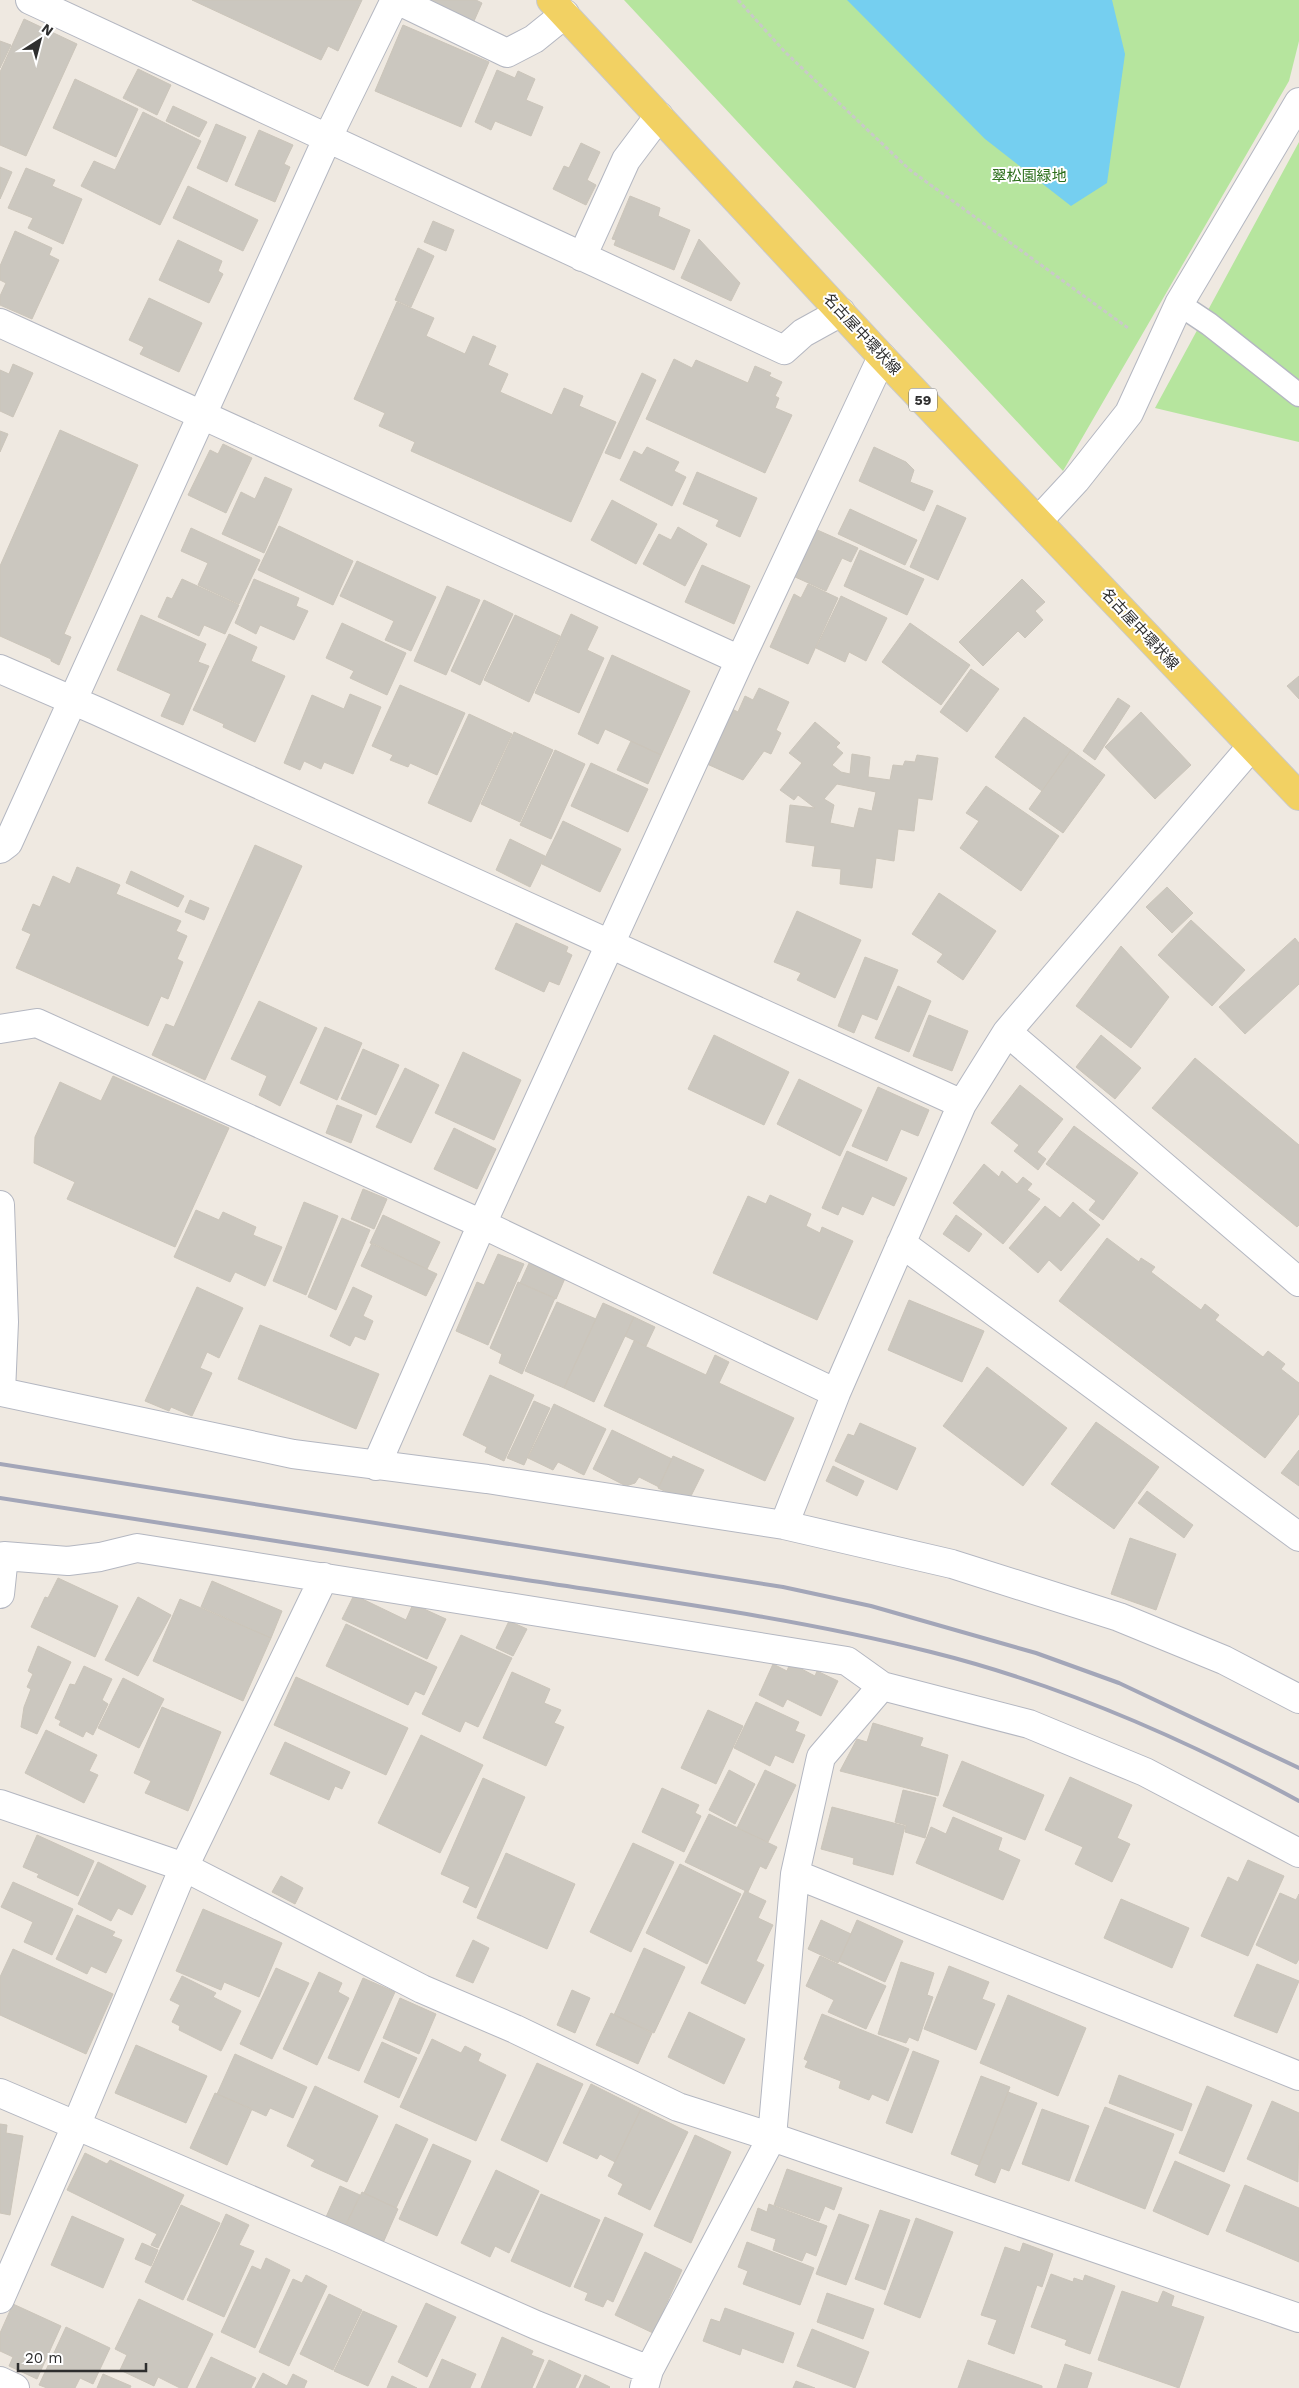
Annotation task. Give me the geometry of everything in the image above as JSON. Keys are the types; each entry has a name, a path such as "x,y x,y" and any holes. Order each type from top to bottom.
{"main road":[{"name":"名古屋中環状線","path":"558,7 882,357 1251,748 1299,796"}],"street":[{"path":"30,0 784,350 803,333 841,312"},
{"path":"0,849 8,843 328,137 396,0 507,53 534,39 558,7"},
{"path":"1038,521 1076,480 1129,413 1179,304 1299,102"},
{"path":"582,257 626,160 659,116"},
{"path":"0,323 740,660"},
{"path":"376,1466 482,1224 740,660 882,357"},
{"path":"0,669 962,1104"},
{"path":"784,1526 836,1393 962,1104 1007,1032 1251,748"},
{"path":"0,1029 37,1023 482,1224 836,1393"},
{"path":"1007,1032 1299,1282"},
{"path":"0,1204 4,1322 1,1392 293,1454 486,1479 784,1526 952,1564 1119,1617 1296,1689"},
{"path":"901,1243 1299,1537"},
{"path":"0,1594 4,1556 68,1561 100,1557 137,1548 847,1661 882,1686 1029,1724 1145,1772 1299,1853"},
{"path":"0,2299 76,2126 184,1867 324,1577"},
{"path":"0,2093 342,2238 536,2326 647,2379 772,2137 795,1874 821,1757 882,1686"},
{"path":"0,1804 184,1867 422,1989 515,2029 678,2107 772,2137 1299,2318"},
{"path":"795,1874 1299,2076"},
{"path":"0,2381 15,2388"}],"lane":[{"path":"1179,304 1209,324 1299,395"}],"path":[{"path":"738,0 785,52 910,170 1131,330"}],"green space":[{"name":"翠松園緑地","path":"624,0 1299,0 1299,41 1289,81 1063,471"},
{"path":"1299,142 1299,442 1155,408"}],"water":[{"path":"847,0 1112,0 1125,54 1107,183 1071,206 985,139"}],"building":[{"path":"192,0 362,0 338,51 328,46 321,60"},
{"path":"429,0 476,0 482,3 474,21"},
{"path":"24,19 77,44 26,156 0,145 0,72"},
{"path":"403,25 489,62 461,127 375,91"},
{"path":"0,41 11,45 0,68"},
{"path":"138,69 171,85 157,115 123,98"},
{"path":"497,70 515,78 518,71 535,79 526,100 543,107 531,136 495,121 491,130 475,122"},
{"path":"75,79 138,109 116,157 53,128"},
{"path":"173,106 207,122 199,137 166,121"},
{"path":"143,112 201,141 160,225 81,186 94,161 115,170"},
{"path":"216,124 246,137 227,182 197,168"},
{"path":"259,130 293,145 284,164 290,167 275,202 235,185"},
{"path":"581,143 600,152 587,180 596,185 586,205 553,189 564,166 569,168"},
{"path":"0,167 12,172 0,199"},
{"path":"26,168 55,180 52,186 82,199 63,244 28,228 33,218 8,208"},
{"path":"188,186 258,220 243,251 173,218"},
{"path":"630,196 660,208 658,216 690,230 674,270 614,245 616,240 612,239"},
{"path":"433,221 454,230 446,251 424,242"},
{"path":"15,231 52,248 49,255 59,260 32,319 0,305 0,296 6,283 0,280 0,266"},
{"path":"699,239 740,283 731,301 681,278"},
{"path":"178,240 222,261 218,271 223,274 209,303 159,280"},
{"path":"418,248 434,256 411,307 395,300"},
{"path":"149,298 202,323 179,372 140,354 144,347 129,340"},
{"path":"397,302 434,318 426,336 465,354 473,336 496,346 488,365 508,374 500,392 552,415 564,388 583,396 579,406 616,422 571,522 411,451 415,442 379,426 385,413 354,399"},
{"path":"674,359 692,368 696,360 748,383 755,366 771,373 769,376 782,382 775,396 779,398 775,408 792,415 765,473 646,419"},
{"path":"13,364 33,373 13,417 0,411 0,370 9,374"},
{"path":"642,373 656,380 620,459 605,453"},
{"path":"60,430 138,465 64,634 71,637 59,665 51,661 51,659 0,636 0,566"},
{"path":"0,431 8,434 0,452"},
{"path":"223,444 252,458 226,513 188,495 210,450 218,454"},
{"path":"647,447 679,462 674,471 686,477 672,506 620,480 634,451 642,455"},
{"path":"874,447 906,462 914,470 910,482 933,491 924,511 859,481"},
{"path":"697,472 757,498 740,537 716,526 719,520 683,504"},
{"path":"265,477 292,489 264,553 222,534 241,492 255,499"},
{"path":"612,500 657,524 636,564 591,540"},
{"path":"937,505 966,518 938,580 910,567"},
{"path":"850,509 917,540 905,565 838,534"},
{"path":"279,526 353,561 333,605 258,570"},
{"path":"678,527 707,544 685,586 643,564 659,534 671,540"},
{"path":"191,528 260,560 239,604 198,585 208,563 181,551"},
{"path":"815,529 858,548 851,562 842,558 826,591 793,576"},
{"path":"860,550 924,579 907,615 844,586"},
{"path":"357,561 436,597 411,651 385,640 394,621 340,596"},
{"path":"702,565 750,586 734,624 685,602"},
{"path":"182,579 239,605 225,634 204,625 199,636 158,617 167,597 172,599"},
{"path":"254,579 299,598 296,606 308,611 294,640 260,625 256,634 235,623"},
{"path":"1022,579 1045,602 1035,611 1043,620 1025,638 1018,631 983,666 959,642"},
{"path":"808,584 838,598 808,664 770,647 794,594 801,598"},
{"path":"447,586 480,600 446,675 414,661"},
{"path":"841,596 887,618 866,661 849,652 845,662 816,648"},
{"path":"484,600 513,614 480,685 451,671"},
{"path":"571,614 598,627 587,650 604,658 579,713 535,693"},
{"path":"141,615 206,644 198,662 209,666 183,725 161,716 171,694 117,670"},
{"path":"515,615 560,636 529,702 484,680"},
{"path":"342,623 406,653 387,695 350,678 354,671 326,658"},
{"path":"910,623 970,665 941,705 882,662"},
{"path":"229,634 257,647 251,661 285,676 255,742 223,727 224,724 193,710"},
{"path":"612,655 690,691 661,755 605,729 598,744 578,734"},
{"path":"971,669 999,689 967,732 940,712"},
{"path":"1299,676 1299,699 1287,686"},
{"path":"400,685 465,713 437,775 410,763 408,767 390,760 393,755 372,746"},
{"path":"759,688 789,702 776,730 781,733 771,754 764,751 743,780 707,764 732,709 738,712 745,696 753,700"},
{"path":"350,694 381,707 353,774 324,762 321,769 304,761 300,770 284,763 312,695 344,709"},
{"path":"1118,698 1130,706 1095,760 1083,751"},
{"path":"1141,712 1191,765 1155,799 1105,747"},
{"path":"469,714 512,734 471,822 428,803"},
{"path":"1024,717 1071,750 1042,791 995,757"},
{"path":"815,722 840,743 836,747 843,753 832,765 841,772 850,774 852,754 870,757 868,777 890,780 893,765 903,766 905,761 915,762 917,755 938,758 932,800 918,798 914,831 898,829 894,861 876,858 872,888 840,884 841,869 812,866 815,846 786,842 790,805 815,808 798,795 794,800 780,790 802,763 789,753","holes":["837,784 876,792 872,811 859,808 854,828 830,823 834,805 824,799"]},
{"path":"514,732 553,750 520,822 481,804"},
{"path":"631,741 661,755 648,784 617,770"},
{"path":"555,750 585,764 551,839 520,825"},
{"path":"1071,750 1105,775 1063,833 1029,809"},
{"path":"591,763 648,789 628,832 571,806"},
{"path":"986,786 1059,836 1021,891 960,848 979,821 966,813"},
{"path":"563,821 621,849 600,892 542,864"},
{"path":"510,839 545,856 530,887 496,870"},
{"path":"255,845 302,866 205,1080 152,1055 166,1024 174,1027"},
{"path":"77,867 120,885 116,894 181,921 176,931 187,936 177,959 183,962 168,999 161,996 148,1026 16,968 31,934 22,930 33,904 40,907 53,876 70,884"},
{"path":"131,871 184,896 178,907 126,883"},
{"path":"1167,887 1193,913 1172,933 1146,907"},
{"path":"939,893 996,931 963,980 937,962 943,954 912,934"},
{"path":"190,900 209,908 204,920 185,912"},
{"path":"797,911 861,940 835,998 797,980 801,973 774,962"},
{"path":"1191,920 1245,970 1212,1006 1158,955"},
{"path":"516,923 568,947 566,952 572,955 559,985 549,981 544,992 495,969"},
{"path":"1295,938 1299,943 1299,984 1245,1034 1219,1007"},
{"path":"1121,946 1169,997 1131,1048 1076,1006"},
{"path":"865,957 898,970 877,1020 862,1014 854,1033 838,1026"},
{"path":"898,986 931,1001 909,1052 875,1038"},
{"path":"259,1001 317,1028 280,1106 259,1095 267,1076 231,1059"},
{"path":"929,1015 968,1031 952,1071 913,1056"},
{"path":"325,1027 362,1043 337,1100 300,1083"},
{"path":"714,1035 789,1072 764,1125 688,1089"},
{"path":"1101,1035 1141,1068 1115,1099 1076,1067"},
{"path":"363,1049 399,1065 376,1115 341,1099"},
{"path":"463,1052 521,1080 494,1140 435,1113"},
{"path":"1195,1058 1299,1145 1299,1225 1297,1227 1152,1108"},
{"path":"405,1068 439,1085 411,1143 376,1127"},
{"path":"113,1076 229,1128 175,1247 67,1199 75,1182 34,1163 35,1137 60,1082 101,1101"},
{"path":"799,1079 862,1110 840,1156 777,1124"},
{"path":"1020,1085 1063,1119 1037,1152 1046,1159 1038,1170 1014,1151 1019,1145 991,1123"},
{"path":"878,1087 929,1110 918,1136 901,1129 887,1161 852,1146"},
{"path":"337,1105 362,1115 351,1143 326,1133"},
{"path":"1074,1126 1138,1173 1103,1220 1089,1210 1096,1201 1046,1164"},
{"path":"454,1128 496,1149 477,1189 434,1169"},
{"path":"847,1151 907,1178 894,1206 872,1196 863,1215 842,1206 838,1215 822,1208"},
{"path":"984,1164 999,1177 1002,1171 1017,1184 1023,1177 1032,1184 1027,1190 1040,1199 1003,1244 953,1203"},
{"path":"363,1189 387,1199 374,1229 351,1219"},
{"path":"770,1195 811,1214 806,1226 820,1233 822,1227 853,1241 817,1320 713,1273 748,1196 766,1204"},
{"path":"304,1202 338,1216 306,1295 273,1281"},
{"path":"1073,1202 1100,1225 1061,1271 1049,1260 1038,1273 1009,1248 1045,1206 1060,1218"},
{"path":"196,1210 219,1220 223,1212 256,1227 253,1235 282,1247 265,1286 235,1272 230,1282 174,1257"},
{"path":"383,1215 440,1242 427,1269 370,1243"},
{"path":"956,1215 982,1234 969,1252 943,1234"},
{"path":"342,1218 370,1230 336,1310 308,1297"},
{"path":"1107,1238 1139,1262 1141,1258 1155,1267 1151,1272 1201,1310 1205,1304 1219,1315 1215,1320 1263,1357 1268,1351 1285,1364 1281,1369 1299,1383 1299,1414 1265,1458 1059,1301"},
{"path":"372,1243 437,1274 426,1296 361,1266"},
{"path":"498,1254 524,1264 488,1345 456,1331 477,1282 484,1285"},
{"path":"530,1261 566,1276 556,1299 520,1283"},
{"path":"518,1282 555,1298 522,1374 499,1363 502,1354 490,1348"},
{"path":"197,1287 243,1308 219,1358 207,1352 200,1368 212,1373 192,1416 171,1407 169,1411 145,1401"},
{"path":"353,1287 372,1296 363,1316 373,1321 365,1340 355,1336 350,1346 330,1336"},
{"path":"909,1300 984,1331 962,1382 888,1350"},
{"path":"557,1302 596,1319 564,1388 525,1371"},
{"path":"603,1303 634,1317 594,1402 564,1388"},
{"path":"634,1317 655,1327 646,1346 625,1336"},
{"path":"260,1325 379,1374 356,1429 238,1379"},
{"path":"634,1341 706,1375 715,1355 729,1362 719,1383 794,1418 765,1481 604,1406"},
{"path":"987,1367 1067,1428 1023,1486 943,1426"},
{"path":"490,1375 534,1395 504,1461 485,1452 487,1447 463,1435"},
{"path":"534,1401 550,1408 524,1465 507,1458"},
{"path":"554,1404 606,1429 584,1475 558,1462 553,1470 528,1458"},
{"path":"1096,1422 1159,1467 1114,1529 1051,1484"},
{"path":"860,1423 916,1448 897,1490 835,1461 848,1434 854,1436"},
{"path":"612,1430 672,1459 659,1487 639,1477 635,1483 626,1486 593,1469"},
{"path":"1299,1450 1299,1486 1281,1473"},
{"path":"673,1456 704,1470 688,1502 658,1488"},
{"path":"833,1466 864,1481 857,1496 826,1481"},
{"path":"1147,1491 1193,1525 1184,1538 1138,1503"},
{"path":"1130,1538 1176,1554 1156,1610 1111,1594"},
{"path":"58,1578 118,1606 95,1657 31,1627 45,1597 48,1598"},
{"path":"212,1581 282,1611 271,1638 201,1607"},
{"path":"354,1595 406,1620 413,1604 446,1619 427,1659 342,1619"},
{"path":"138,1597 171,1615 138,1676 105,1660"},
{"path":"180,1599 271,1638 243,1701 153,1661"},
{"path":"509,1621 527,1629 513,1656 496,1648"},
{"path":"346,1624 437,1667 424,1695 415,1691 408,1705 326,1666"},
{"path":"461,1635 512,1658 478,1727 465,1721 460,1732 422,1714"},
{"path":"38,1646 71,1662 37,1734 21,1727 24,1707 31,1689 27,1687 33,1674 28,1671"},
{"path":"790,1663 815,1676 817,1671 838,1681 821,1716 787,1699 783,1707 759,1695 773,1664 787,1671"},
{"path":"84,1666 112,1679 102,1700 108,1704 93,1735 86,1731 83,1737 59,1725 61,1721 55,1718 70,1684 75,1685"},
{"path":"512,1672 550,1689 544,1703 561,1710 554,1723 564,1727 546,1766 483,1738"},
{"path":"296,1677 408,1728 386,1775 274,1725"},
{"path":"123,1678 164,1699 139,1748 98,1728"},
{"path":"756,1702 799,1722 795,1731 805,1735 793,1763 775,1755 770,1766 734,1748"},
{"path":"162,1707 221,1732 188,1811 145,1793 151,1781 134,1773"},
{"path":"708,1710 743,1726 716,1784 681,1768"},
{"path":"873,1723 923,1738 920,1746 948,1755 938,1796 840,1771 857,1739 867,1742"},
{"path":"46,1730 97,1755 89,1771 98,1775 84,1803 25,1773"},
{"path":"421,1735 483,1765 440,1853 378,1823"},
{"path":"285,1742 350,1772 342,1789 335,1786 329,1800 270,1774"},
{"path":"962,1761 1044,1795 1025,1840 943,1806"},
{"path":"729,1770 755,1784 735,1824 709,1810"},
{"path":"765,1770 796,1785 768,1842 737,1828"},
{"path":"1070,1777 1132,1805 1117,1838 1130,1844 1112,1882 1075,1864 1083,1847 1045,1830"},
{"path":"483,1778 525,1797 476,1908 463,1902 470,1887 441,1874"},
{"path":"662,1788 699,1805 695,1813 701,1816 684,1852 642,1832"},
{"path":"903,1790 936,1798 925,1838 905,1832 906,1825 895,1822"},
{"path":"832,1807 905,1826 893,1875 853,1864 854,1858 821,1849"},
{"path":"709,1814 777,1847 766,1869 760,1866 748,1892 685,1862"},
{"path":"953,1817 1002,1838 998,1850 1020,1860 1003,1900 916,1863 931,1827 946,1834"},
{"path":"37,1835 94,1861 78,1896 37,1877 39,1874 23,1867"},
{"path":"633,1843 674,1862 631,1952 590,1932"},
{"path":"506,1853 575,1884 547,1949 477,1918"},
{"path":"1248,1860 1284,1876 1248,1956 1201,1936 1228,1877 1238,1882"},
{"path":"98,1862 146,1886 132,1915 118,1908 111,1921 78,1904"},
{"path":"680,1864 741,1894 707,1964 646,1933"},
{"path":"281,1876 303,1888 295,1904 272,1892"},
{"path":"13,1882 73,1909 52,1955 24,1942 33,1922 1,1907"},
{"path":"745,1891 766,1901 758,1918 773,1925 756,1961 764,1965 745,2004 701,1983"},
{"path":"1280,1893 1296,1900 1299,1894 1299,1959 1296,1964 1256,1945"},
{"path":"1121,1899 1189,1928 1172,1968 1104,1938"},
{"path":"203,1909 282,1943 259,1997 224,1982 221,1990 176,1971"},
{"path":"77,1915 115,1932 112,1936 122,1940 106,1973 91,1966 87,1974 56,1959"},
{"path":"821,1920 851,1934 838,1963 808,1949"},
{"path":"857,1920 903,1941 885,1982 839,1961"},
{"path":"473,1940 489,1948 473,1983 456,1976"},
{"path":"644,1948 685,1967 654,2033 614,2015"},
{"path":"13,1949 113,1994 86,2054 0,2015 0,1977"},
{"path":"820,1956 886,1986 866,2029 828,2012 834,2000 806,1986"},
{"path":"901,1962 934,1973 927,1995 933,1997 918,2041 909,2037 906,2043 878,2034"},
{"path":"1257,1964 1299,1981 1277,2033 1234,2016"},
{"path":"949,1966 989,1982 982,1999 995,2004 976,2050 924,2029"},
{"path":"276,1968 309,1983 272,2059 240,2044"},
{"path":"319,1972 342,1983 338,1992 349,1998 317,2065 283,2049"},
{"path":"182,1976 216,1993 213,1997 241,2011 221,2051 179,2030 180,2026 172,2022 180,2005 170,2000"},
{"path":"363,1978 395,1992 359,2071 328,2058"},
{"path":"572,1990 590,1998 575,2033 557,2025"},
{"path":"1008,1995 1086,2028 1058,2096 980,2063"},
{"path":"400,1998 436,2014 419,2054 383,2038"},
{"path":"689,2012 745,2039 724,2084 668,2057"},
{"path":"611,2013 652,2033 638,2064 596,2045"},
{"path":"822,2014 909,2049 888,2101 872,2094 869,2100 839,2088 841,2081 805,2067 808,2061 804,2059"},
{"path":"432,2039 461,2053 465,2046 481,2054 478,2061 506,2075 476,2141 400,2107"},
{"path":"382,2042 417,2058 399,2098 364,2082"},
{"path":"136,2045 207,2076 186,2123 115,2093"},
{"path":"913,2051 939,2061 912,2133 886,2123"},
{"path":"235,2054 307,2087 293,2118 270,2108 266,2116 217,2094"},
{"path":"537,2063 583,2084 547,2162 501,2140"},
{"path":"1119,2075 1192,2104 1182,2131 1109,2103"},
{"path":"981,2076 1010,2087 979,2165 951,2154"},
{"path":"591,2084 641,2109 615,2162 600,2154 597,2159 563,2143"},
{"path":"315,2086 378,2116 347,2182 311,2166 315,2160 287,2146"},
{"path":"1207,2086 1252,2105 1224,2172 1179,2153"},
{"path":"1008,2092 1037,2103 1009,2171 1001,2168 995,2183 975,2175"},
{"path":"215,2093 252,2109 227,2165 190,2148"},
{"path":"1272,2101 1299,2113 1298,2182 1247,2159"},
{"path":"1105,2107 1174,2134 1145,2209 1075,2181"},
{"path":"641,2109 688,2132 650,2210 618,2194 623,2184 608,2176"},
{"path":"1042,2109 1089,2126 1069,2181 1022,2164"},
{"path":"0,2124 7,2125 6,2133 23,2136 10,2215 0,2213"},
{"path":"396,2124 428,2139 396,2208 364,2193"},
{"path":"695,2135 731,2152 691,2243 654,2226"},
{"path":"433,2144 471,2161 437,2236 399,2219"},
{"path":"85,2153 107,2164 110,2160 184,2195 158,2248 151,2245 157,2234 67,2190"},
{"path":"1175,2161 1230,2185 1208,2235 1153,2211"},
{"path":"787,2169 842,2188 834,2210 825,2206 819,2221 774,2205"},
{"path":"496,2170 539,2191 509,2253 495,2246 490,2257 461,2243"},
{"path":"1245,2185 1299,2208 1299,2262 1226,2231"},
{"path":"340,2186 360,2195 345,2226 326,2217"},
{"path":"362,2192 398,2209 383,2243 346,2225"},
{"path":"541,2194 600,2220 570,2287 511,2261"},
{"path":"769,2204 827,2226 816,2256 806,2252 802,2261 773,2250 776,2239 751,2230 758,2208 767,2212"},
{"path":"181,2205 220,2223 183,2300 145,2282"},
{"path":"880,2210 910,2220 885,2290 855,2279"},
{"path":"226,2214 249,2225 239,2245 254,2251 224,2317 187,2300"},
{"path":"839,2214 869,2225 846,2285 816,2274"},
{"path":"72,2216 124,2239 103,2288 51,2265"},
{"path":"605,2217 643,2234 613,2302 607,2299 603,2307 585,2300 588,2293 574,2287"},
{"path":"916,2218 953,2232 920,2318 884,2304"},
{"path":"747,2242 814,2268 800,2305 743,2284 748,2271 738,2267"},
{"path":"142,2243 158,2250 151,2266 135,2259"},
{"path":"1023,2243 1053,2254 1042,2287 1037,2285 1014,2354 988,2344 997,2320 981,2315 1005,2247 1020,2252"},
{"path":"645,2252 682,2270 653,2333 615,2315"},
{"path":"266,2258 290,2270 255,2348 221,2332 252,2266 261,2270"},
{"path":"1051,2274 1073,2282 1074,2278 1083,2281 1085,2275 1115,2286 1090,2354 1065,2345 1067,2340 1031,2327"},
{"path":"306,2275 327,2286 289,2366 259,2352 293,2279 302,2283"},
{"path":"1122,2291 1158,2303 1163,2291 1174,2296 1171,2306 1204,2317 1179,2388 1098,2360"},
{"path":"827,2293 874,2309 863,2339 817,2322"},
{"path":"329,2294 362,2310 333,2370 300,2354"},
{"path":"139,2299 213,2334 187,2388 180,2388 158,2377 154,2386 120,2370 127,2355 115,2349"},
{"path":"426,2303 456,2317 427,2377 398,2362"},
{"path":"13,2304 61,2326 37,2379 9,2366 13,2357 0,2351 0,2333"},
{"path":"725,2308 794,2333 783,2363 742,2348 740,2355 703,2341 711,2319 720,2322"},
{"path":"363,2311 397,2326 368,2386 334,2371"},
{"path":"66,2327 110,2348 93,2384 80,2378 75,2388 47,2388 39,2385"},
{"path":"812,2329 869,2352 855,2388 797,2366"},
{"path":"502,2337 533,2351 531,2355 544,2360 532,2388 481,2388"},
{"path":"211,2357 256,2378 251,2388 196,2388"},
{"path":"442,2359 476,2374 470,2388 429,2388"},
{"path":"549,2360 581,2375 575,2388 536,2388"},
{"path":"968,2360 1042,2386 1042,2388 958,2388"},
{"path":"1065,2364 1092,2373 1087,2388 1057,2388"},
{"path":"263,2373 287,2386 293,2374 307,2381 304,2388 255,2388"},
{"path":"103,2374 131,2386 130,2388 97,2388"},
{"path":"585,2375 610,2387 579,2388"},
{"path":"392,2376 417,2388 387,2388"},
{"path":"796,2381 815,2388 793,2388"}],"railway":[{"path":"0,1464 783,1587 871,1606 1036,1653 1119,1683 1299,1768"},
{"path":"0,1498 778,1619 880,1640 979,1665 1074,1697 1166,1735 1299,1801"}]}
